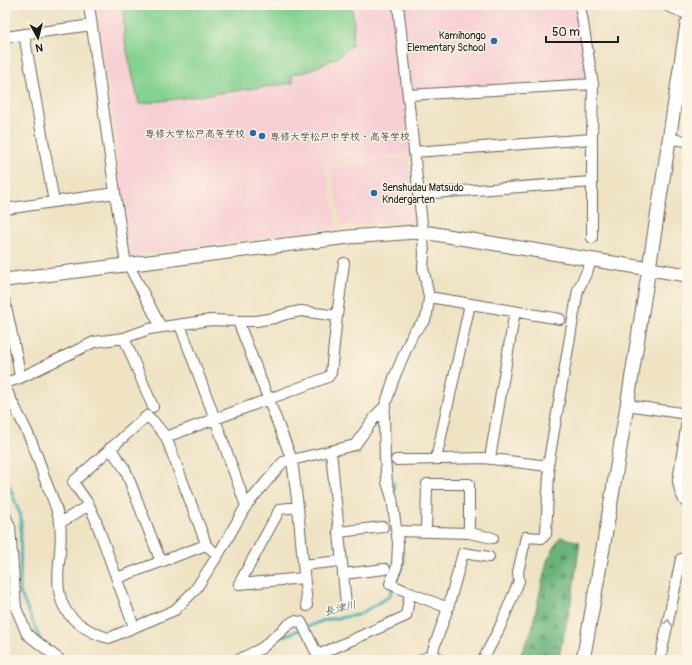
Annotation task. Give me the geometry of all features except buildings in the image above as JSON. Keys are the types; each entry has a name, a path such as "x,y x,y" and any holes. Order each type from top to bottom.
{"street":[{"path":"89,5 115,193 127,265 161,327"},
{"path":"398,5 422,232 424,254 423,268 429,297 425,320 413,333 394,378 385,406 385,460 387,482 392,498 398,543 397,566 390,584 448,608"},
{"path":"580,5 593,84 592,238"},
{"path":"665,5 687,14"},
{"path":"5,36 92,24"},
{"path":"583,660 627,405 687,24"},
{"path":"24,34 54,202"},
{"path":"408,95 593,84"},
{"path":"414,152 592,139"},
{"path":"670,139 687,141"},
{"path":"418,194 592,182"},
{"path":"5,209 115,193"},
{"path":"5,280 349,237 422,232 687,275"},
{"path":"483,660 500,627 519,581 518,572 526,537 542,538 546,534 549,474 548,466 578,290 589,268 590,259"},
{"path":"166,437 328,378 331,373 344,262"},
{"path":"429,297 560,319"},
{"path":"5,302 20,378"},
{"path":"436,459 470,304"},
{"path":"5,383 20,378 94,342 124,338 149,329 211,320 238,322 256,321 301,311 337,316"},
{"path":"490,458 514,311"},
{"path":"238,322 292,460 307,606"},
{"path":"180,325 246,506"},
{"path":"124,338 152,407"},
{"path":"5,387 34,446 55,503 60,523 58,582 62,603 74,620 100,636 109,638 175,610 195,590 218,555 246,506 283,462 355,444 385,406"},
{"path":"627,405 687,414"},
{"path":"134,627 89,505 73,482 146,416 153,421 166,437 206,545 218,555"},
{"path":"687,421 678,481 680,491 687,504"},
{"path":"110,448 125,469 161,562"},
{"path":"331,451 346,604"},
{"path":"396,460 490,458 548,466"},
{"path":"426,532 427,484 469,484 469,533"},
{"path":"60,523 89,505"},
{"path":"298,507 280,509 239,584 304,578"},
{"path":"5,515 10,527 9,556 16,608 27,634 60,660"},
{"path":"338,532 382,527"},
{"path":"396,531 469,533 493,538"},
{"path":"117,578 206,545"},
{"path":"421,660 432,653 448,608 463,553 489,557"},
{"path":"303,565 341,561"},
{"path":"660,660 684,562"},
{"path":"343,574 385,569"},
{"path":"238,660 262,648 294,621 301,622 319,658 406,616 410,593"},
{"path":"432,653 441,660"}],"shaded area":[{"name":"専修大学松戸中学校・高等学校","path":"96,5 393,5 410,153 326,165 337,228 129,256 113,118"},
{"name":"Kamihongo Elementary School","path":"404,5 575,5 587,76 586,80 416,91 412,89"},
{"name":"Senshudau Matsudo Kndergarten","path":"408,156 415,220 342,226 330,167"}],"green space":[{"path":"125,5 352,5 354,25 352,45 338,57 306,72 292,74 293,83 139,104 124,37"},
{"path":"560,537 580,542 572,598 558,660 518,660 531,632 547,561"}],"waterway":[{"name":"長津川","path":"394,483 394,491"},
{"path":"9,485 21,517 20,592 41,641"},
{"name":"長津川","path":"400,572 404,563 402,550"},
{"name":"長津川","path":"281,637 325,620 358,615 390,596 393,588"}],"place":[{"name":"Kamihongo Elementary School","path":"494,41"},
{"name":"専修大学松戸高等学校","path":"253,133"},
{"name":"専修大学松戸中学校・高等学校","path":"262,136"},
{"name":"Senshudau Matsudo Kndergarten","path":"374,193"}]}
